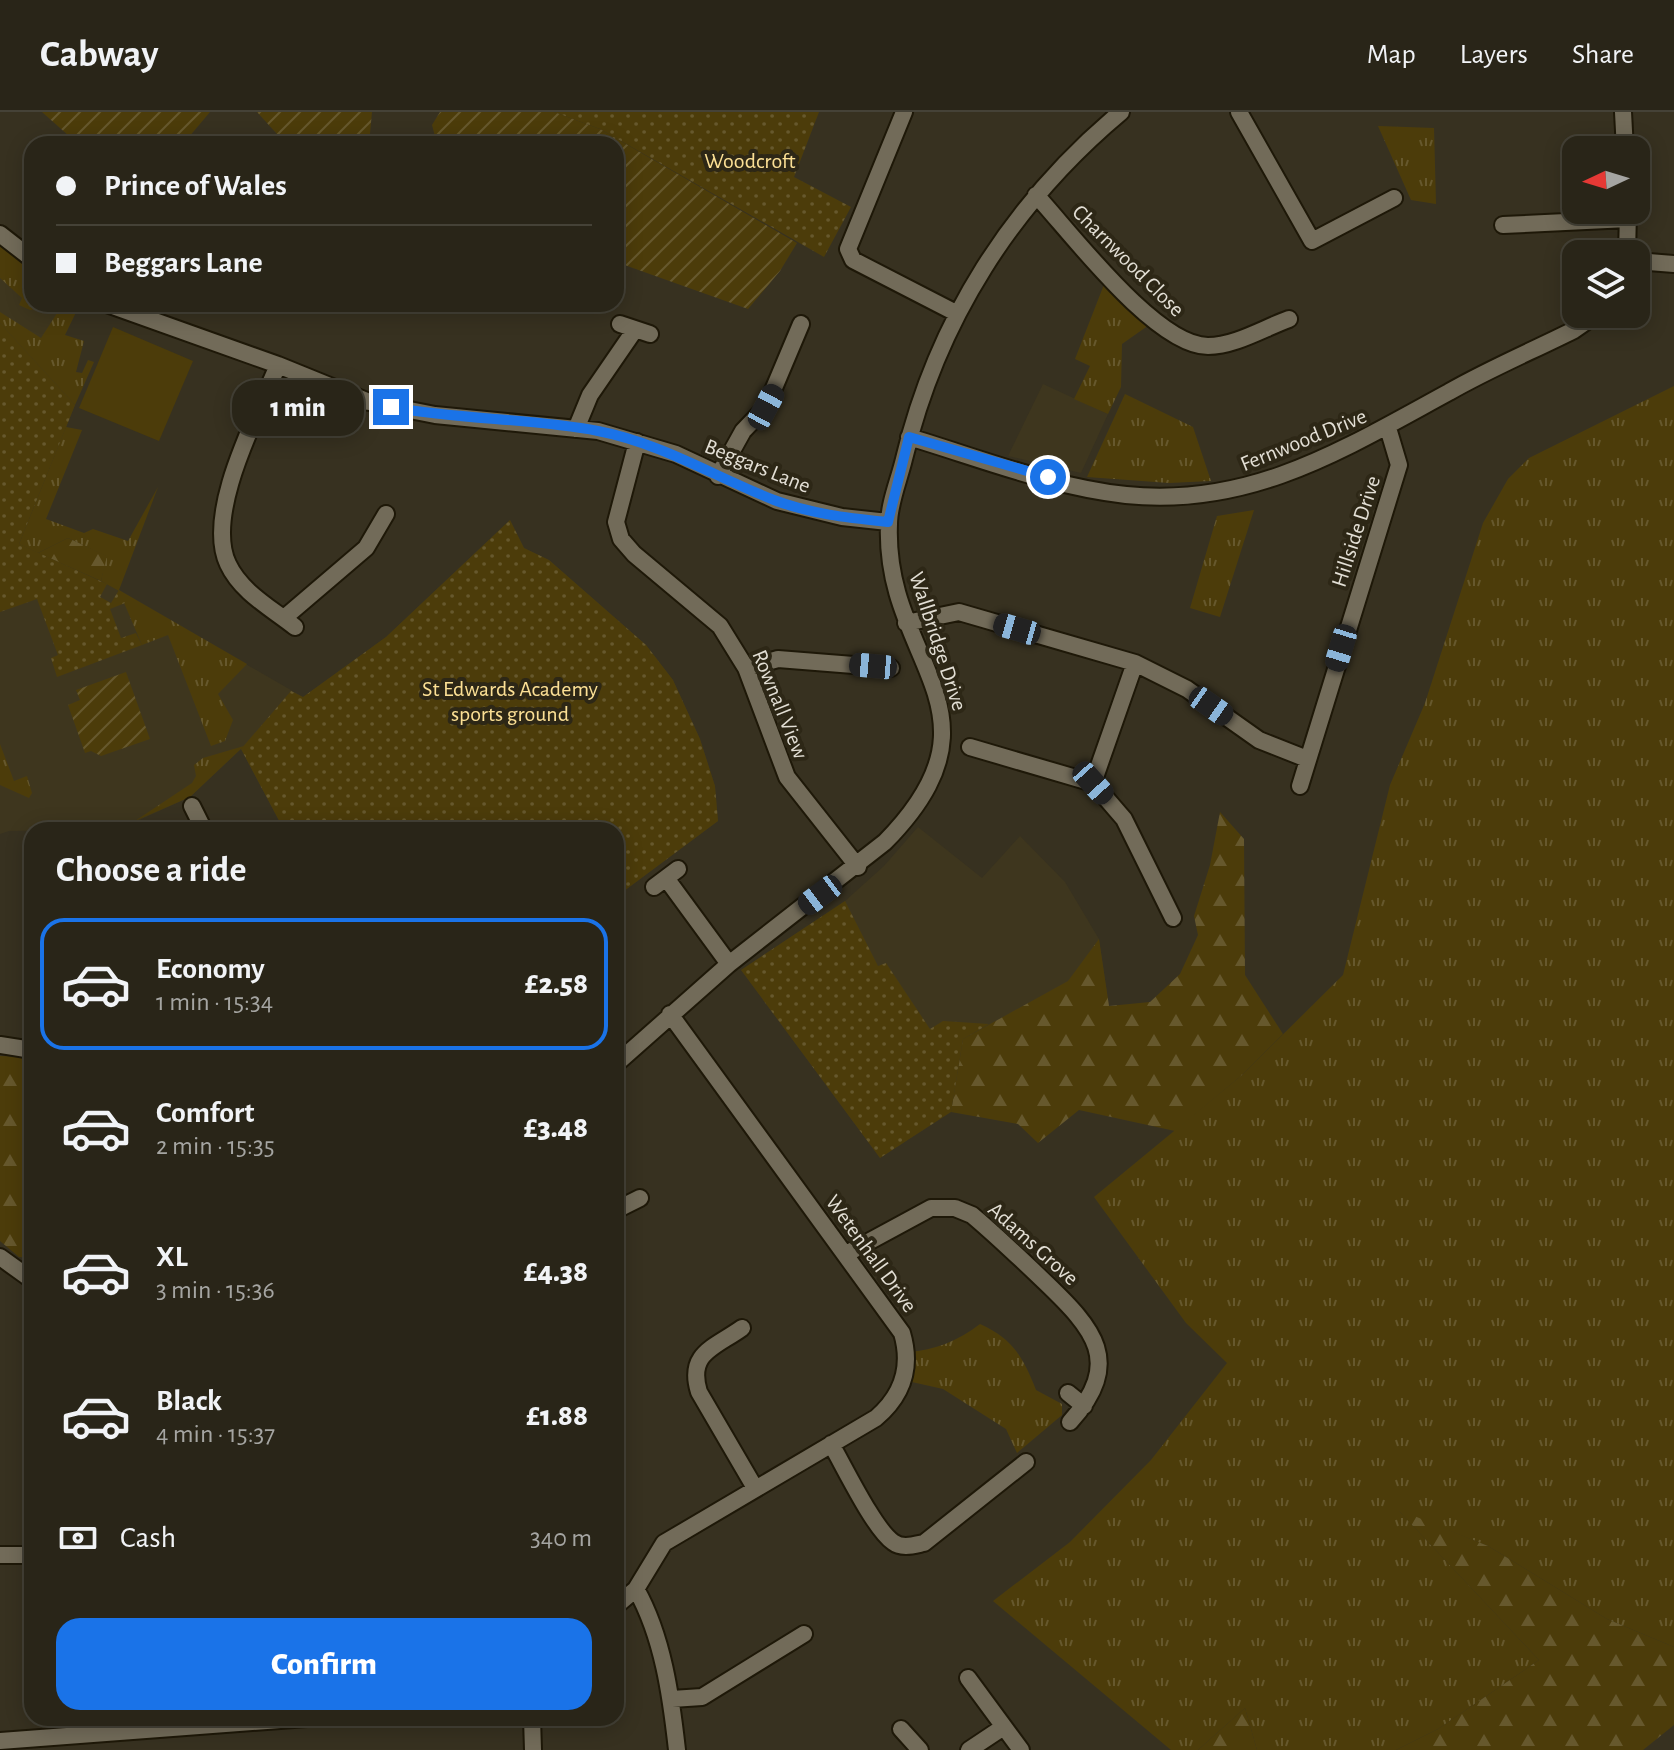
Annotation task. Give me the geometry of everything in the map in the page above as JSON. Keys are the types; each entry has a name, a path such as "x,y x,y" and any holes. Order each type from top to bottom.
{"street":[{"path":"904,112 848,249 853,260 956,313"},
{"name":"Wallbridge Drive","path":"624,1051 729,964 858,867 907,819 934,775 943,747 943,718 895,589 888,522 909,437 932,364 956,313 993,252 1036,195 1087,141 1121,112"},
{"path":"1239,112 1312,241 1394,198"},
{"path":"1623,112 1624,136"},
{"name":"Charnwood Close","path":"1036,195 1134,302 1176,338 1207,346 1225,343 1289,319"},
{"path":"1503,225 1562,220"},
{"path":"0,234 24,253"},
{"path":"1650,262 1674,264"},
{"name":"Beggars Lane","path":"129,312 278,365 369,402 435,415 576,429 637,442 676,454 777,501 842,517 888,522"},
{"path":"718,476 743,431 766,407 801,324"},
{"name":"Fernwood Drive","path":"909,437 1079,486 1124,495 1178,496 1262,484 1388,428 1450,391 1577,328"},
{"path":"576,429 590,395 634,330"},
{"path":"278,365 242,452 224,509 223,550 236,576 247,590 289,622 366,548 386,514"},
{"name":"Hillside Drive","path":"1300,786 1399,465 1388,428"},
{"name":"Rownall View","path":"637,442 616,522 621,539 634,554 720,626 746,668 787,777 858,867"},
{"path":"906,623 959,612 1135,663 1187,689 1259,740 1307,759"},
{"path":"746,668 778,659 891,668"},
{"path":"1093,783 1135,663"},
{"path":"970,747 1093,783 1124,819 1173,918"},
{"path":"192,806 200,822"},
{"path":"666,878 729,964"},
{"name":"Wetenhall Drive","path":"624,1599 636,1589 664,1543 890,1406 905,1377 907,1362 902,1333 670,1014"},
{"path":"0,1045 24,1049"},
{"path":"624,1206 640,1198"},
{"name":"Adams Grove","path":"846,1254 931,1208 955,1208 972,1215 1080,1315 1089,1328 1098,1352 1099,1374 1084,1406 1070,1422"},
{"path":"0,1278 2,1259 24,1274"},
{"path":"742,1328 701,1355 694,1376 699,1392 755,1488"},
{"path":"1068,1393 1084,1406"},
{"path":"831,1444 880,1527 893,1542 903,1546 924,1543 1026,1462"},
{"path":"0,1555 24,1555"},
{"path":"636,1589 657,1639 672,1699 677,1750"},
{"path":"672,1699 702,1697 804,1634"},
{"path":"968,1678 1021,1750"},
{"path":"0,1741 200,1726"},
{"path":"532,1726 533,1750"},
{"path":"969,1750 1002,1728"},
{"path":"901,1729 920,1750"}],"shaded area":[{"path":"0,245 24,264 24,312 61,312 47,371 75,405 19,544 107,584 303,697 386,637 510,520 524,548 549,560 646,645 673,680 700,739 715,786 718,821 624,891 624,822 280,822 241,749 190,797 135,822 24,822 24,831 0,834"},
{"path":"1043,384 1108,414 1081,473 1008,456"},
{"path":"918,827 982,878 1020,836 1065,882 1099,939 1109,1006 880,1158 741,970 845,901 884,866"}],"green space":[{"path":"42,112 210,112 190,136 69,136"},
{"path":"257,112 372,112 370,136 279,136"},
{"path":"440,112 554,112 612,136 435,136 432,125"},
{"name":"Woodcroft","path":"554,112 819,112 794,177 851,207 824,257 624,143 624,136 612,136"},
{"path":"1378,126 1434,128 1436,204 1411,200"},
{"path":"624,143 797,243 780,271 748,309 624,265"},
{"path":"0,245 24,264 24,307 19,305 22,298 0,278"},
{"path":"1105,282 1149,325 1122,344 1121,387 1108,414 1074,399 1090,366 1075,359"},
{"path":"0,312 41,338 58,312 76,312 65,335 84,341 76,372 82,373 88,360 94,362 75,405 0,323"},
{"path":"0,323 75,405 19,544 107,584 100,597 111,603 119,590 125,603 110,609 121,638 136,633 142,645 57,677 51,658 58,655 37,599 0,612"},
{"path":"113,327 193,361 159,441 79,408"},
{"path":"1674,386 1674,1647 1607,1619 1488,1546 1399,1511 1539,1660 1438,1729 1396,1750 1257,1750 1245,1708 1198,1750 1171,1750 993,1601 1070,1542 1151,1460 1227,1363 1186,1323 1094,1197 1242,1075 1343,975 1390,785 1425,703 1483,523 1508,479 1529,458"},
{"path":"1125,394 1193,427 1211,481 1169,483 1087,477"},
{"path":"66,427 82,430 46,519 84,533 93,529 128,541 158,487 119,590 247,664 218,694 233,720 225,741 211,746 168,635 142,645 119,591 101,581 106,556 68,538 38,553 19,544"},
{"path":"1254,510 1220,617 1190,608 1217,516"},
{"name":"St Edwards Academy sports ground","path":"510,520 524,548 549,560 646,645 673,680 700,739 715,786 718,821 624,891 624,822 280,822 241,749 291,691 303,697 386,637"},
{"path":"68,538 107,556 101,581 38,553"},
{"path":"126,672 150,739 101,756 91,751 85,753 68,705 80,700 76,690"},
{"path":"0,744 14,781 27,776 32,793 29,798 0,785"},
{"path":"244,746 190,797 135,821 192,783 196,776 194,765 203,758"},
{"path":"1220,812 1244,839 1245,975 1283,1034 1242,1075 1175,1131 1079,1110 1038,1143 1018,1124 951,1112 963,1039 1068,981 1099,939 1109,1006 1150,1002 1180,974 1198,935 1194,916 1210,865"},
{"path":"845,901 878,966 886,963 930,1029 943,1021 989,1024 963,1039 951,1112 880,1158 741,970"},
{"path":"0,1056 24,1057 24,1257 19,1257 0,1241"},
{"path":"980,1324 1001,1336 1016,1350 1036,1390 1062,1404 1062,1415 1017,1453 1006,1429 943,1389 903,1380 908,1352 946,1344"},
{"path":"1397,1509 1488,1546 1607,1619 1674,1647 1674,1725 1643,1750 1396,1750 1438,1729 1539,1660"},
{"path":"1245,1708 1257,1750 1198,1750"}],"route":[{"path":"391,407 435,415 598,431 676,454 777,501 842,517 888,522 909,437 1048,477"}]}
